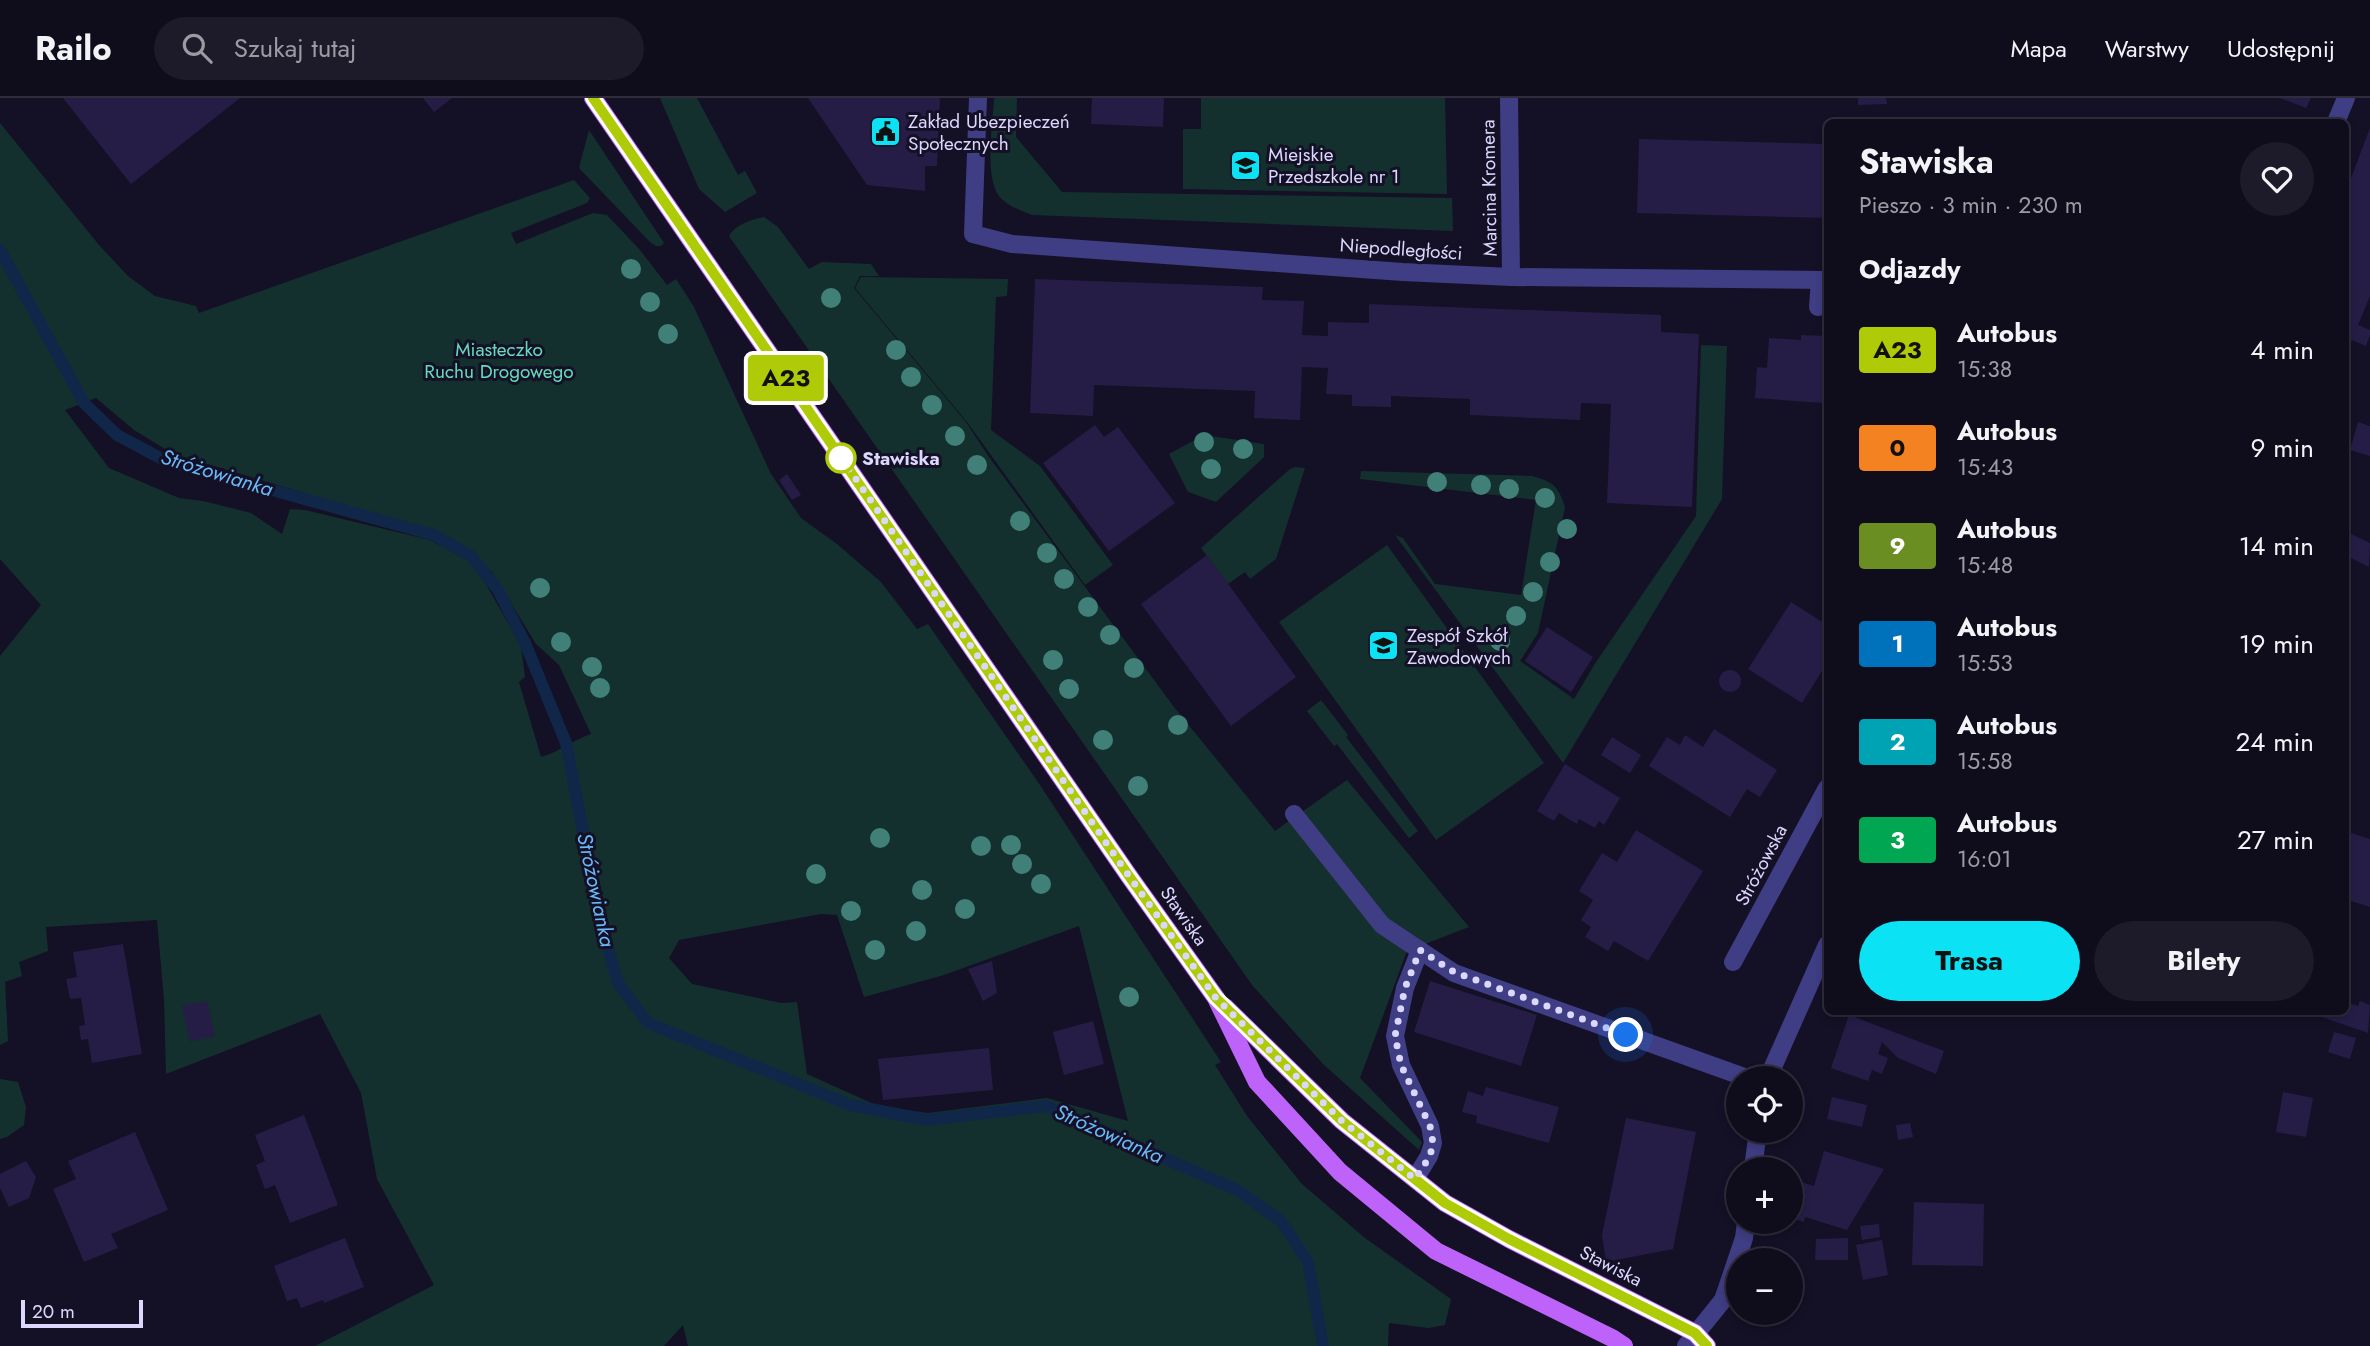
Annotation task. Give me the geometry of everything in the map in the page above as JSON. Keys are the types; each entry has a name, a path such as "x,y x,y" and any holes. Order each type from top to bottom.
{"main road":[{"name":"Stawiska","path":"593,98 1216,998 1257,1082 1340,1172 1436,1251 1624,1346"},
{"name":"Stawiska","path":"1216,998 1342,1121 1445,1203 1696,1342"}],"street":[{"name":"Niepodległości","path":"978,98 973,234 1013,244 1403,272 1511,277 1824,280"},
{"name":"Marcina Kromera","path":"1509,98 1511,277"},
{"path":"2337,119 2346,98"},
{"path":"1818,307 1824,280"},
{"name":"Stróżowska","path":"1732,962 1824,793"},
{"path":"1294,814 1382,925 1454,972 1726,1070"},
{"path":"1415,1179 1430,1156 1433,1143 1430,1126 1401,1065 1395,1036 1405,988 1420,950"},
{"path":"1773,1066 1824,951"},
{"path":"1696,1342 1723,1300 1744,1234"}],"green space":[{"path":"660,98 697,98 738,175 745,171 757,193 725,212 699,189"},
{"path":"994,98 1017,98 1016,137 1062,192 1452,198 1453,231 1032,215 1006,202 994,187 991,134"},
{"path":"1201,98 1445,98 1447,194 1183,189 1183,129 1201,129"},
{"name":"Miasteczko Ruchu Drogowego","path":"0,123 99,245 128,276 155,296 196,306 199,313 574,180 590,198 587,203 511,233 516,244 593,213 607,215 640,250 667,285 676,279 694,307 771,474 801,518 837,544 881,582 917,629 928,624 1040,785 1221,1062 1215,1065 1247,1116 1302,1184 1365,1238 1451,1299 1445,1325 1429,1328 1389,1323 1388,1346 688,1346 683,1325 664,1346 315,1346 434,1285 377,1179 361,1093 320,1014 166,1074 164,1000 157,920 46,927 48,951 19,962 22,976 5,982 8,1041 0,1045 0,656 41,605 0,559","holes":["96,398 134,430 173,454 436,532 459,544 492,572 536,644 559,665 591,734 541,757 519,682 525,677 521,646 483,579 467,560 430,540 305,510 290,509 282,534 251,513 179,498 109,468 65,410","821,914 837,915 864,997 944,975 1079,926 1128,1121 1047,1098 928,1113 878,1106 807,1074 797,1002 781,1003 692,984 669,958 679,940"]},
{"path":"589,130 664,243 661,246 651,243 579,168"},
{"path":"764,217 778,227 809,269 822,262 871,264 879,276 860,276 854,288 966,422 1174,707 1275,831 1347,780 1469,927 1407,951 1360,1078 1422,1142 1419,1150 1323,1064 1252,985 729,236 739,226"},
{"path":"861,277 1008,279 1007,296 996,297 991,430 1040,466 1113,565 1085,585 967,422 855,288"},
{"path":"1701,345 1727,346 1722,499 1563,763 1395,535 1403,538 1435,584 1521,595 1536,500 1360,479 1361,471 1532,476 1554,486 1565,507 1538,633 1520,661 1574,699 1596,662 1696,516"},
{"path":"1204,435 1264,444 1264,457 1216,502 1188,492 1169,454"},
{"path":"1295,467 1305,468 1276,559 1250,579 1245,572 1228,584 1201,548"},
{"path":"1387,545 1544,763 1436,840 1279,622"},
{"path":"1321,700 1418,831 1409,838 1337,744 1334,746 1307,711"},
{"path":"0,1079 18,1082 26,1107 24,1125 0,1139"}],"building":[{"path":"63,98 240,98 131,184"},
{"path":"423,98 452,98 434,112"},
{"name":"Zakład Ubezpieczeń Społecznych","path":"808,98 940,98 937,166 925,166 925,191 867,185"},
{"path":"1092,98 1164,98 1163,127 1091,124"},
{"path":"1858,98 1886,98 1887,104 1858,105"},
{"path":"2280,98 2311,98 2306,108"},
{"path":"2370,128 2370,296 2358,325 2370,330 2370,335 2366,346 2352,340 2349,347 2349,183"},
{"path":"1639,139 1824,144 1824,218 1637,213"},
{"path":"1035,279 1263,287 1262,300 1304,301 1302,335 1328,336 1328,322 1369,323 1369,304 1661,315 1661,332 1699,334 1692,507 1607,503 1611,404 1581,403 1580,420 1470,415 1470,399 1391,396 1391,407 1352,406 1352,395 1326,394 1328,368 1302,367 1300,420 1254,418 1255,391 1094,385 1093,416 1030,413"},
{"path":"1801,335 1824,336 1822,403 1755,398 1757,367 1767,368 1769,338 1801,340"},
{"path":"2358,422 2370,426 2370,456 2350,450"},
{"path":"1095,425 1104,437 1118,427 1175,503 1109,551 1043,463"},
{"path":"787,474 801,495 792,500 779,480"},
{"path":"2349,533 2370,543 2369,567 2349,557"},
{"path":"1207,555 1296,677 1231,726 1141,604"},
{"path":"1791,602 1824,623 1824,672 1822,671 1802,703 1748,669"},
{"path":"1547,627 1593,657 1571,692 1525,661"},
{"path":"1730,670 1738,673 1741,681 1738,689 1730,692 1722,689 1719,681 1722,673"},
{"path":"1714,729 1777,770 1760,797 1747,789 1730,817 1649,766 1667,737 1680,745 1685,735 1703,747"},
{"path":"1612,737 1641,755 1630,773 1601,755"},
{"path":"1565,764 1620,798 1604,825 1599,821 1595,828 1579,819 1577,824 1559,813 1554,821 1537,811"},
{"path":"1636,830 1703,871 1648,961 1614,941 1608,951 1585,937 1591,927 1581,920 1593,900 1579,891 1602,853 1617,862"},
{"path":"2349,832 2370,839 2370,907 2349,900"},
{"path":"123,944 142,1054 92,1063 88,1039 81,1040 79,1026 85,1025 81,998 70,999 66,979 77,977 73,952"},
{"path":"992,961 997,993 983,1001 968,969"},
{"path":"1430,981 1537,1015 1521,1066 1414,1032"},
{"path":"207,1001 215,1036 190,1042 182,1006"},
{"path":"2360,1001 2370,1005 2368,1033 2316,1015 2349,1015 2349,1003 2358,1006"},
{"path":"1849,1015 1944,1051 1936,1074 1898,1058 1882,1042 1878,1054 1888,1058 1882,1074 1872,1070 1868,1081 1831,1068"},
{"path":"1093,1021 1104,1064 1064,1075 1053,1032"},
{"path":"2334,1032 2356,1038 2350,1059 2328,1052"},
{"path":"989,1048 993,1090 883,1100 878,1059"},
{"path":"1486,1087 1559,1107 1549,1143 1476,1123 1477,1116 1462,1112 1468,1091 1483,1096"},
{"path":"2283,1092 2313,1098 2306,1137 2276,1132"},
{"path":"1832,1097 1867,1105 1862,1127 1827,1119"},
{"path":"304,1115 338,1205 290,1223 275,1185 265,1189 256,1165 265,1161 255,1135"},
{"path":"1626,1118 1696,1132 1673,1249 1606,1262 1602,1235"},
{"path":"1910,1123 1913,1137 1898,1140 1896,1125"},
{"path":"135,1132 168,1210 111,1234 118,1248 84,1262 53,1189 76,1179 68,1161"},
{"path":"1824,1151 1884,1169 1847,1230 1805,1217 1803,1222 1803,1183 1814,1186"},
{"path":"26,1161 36,1177 29,1198 9,1207 0,1188 0,1174"},
{"path":"1914,1202 1984,1204 1983,1266 1912,1265"},
{"path":"1879,1224 1880,1237 1862,1240 1860,1226"},
{"path":"345,1238 364,1287 324,1303 323,1300 301,1308 297,1298 287,1301 274,1266"},
{"path":"1848,1238 1848,1260 1815,1260 1816,1239"},
{"path":"1882,1240 1888,1275 1863,1280 1856,1245"}],"waterway":[{"name":"Stróżowianka","path":"0,250 84,403 117,435 164,460 434,535 471,556 498,590 525,643 566,743 601,925 618,983 648,1023 850,1105 927,1120 1046,1106 1239,1191 1281,1221 1308,1262 1323,1346"}],"bus line":[{"name":"A23","path":"593,98 1216,998 1342,1121 1445,1203 1509,1239 1695,1333 1707,1346"}],"place":[{"name":"Zakład Ubezpieczeń Społecznych","path":"885,132"},
{"name":"Miejskie Przedszkole nr 1","path":"1245,165"},
{"name":"Stawiska","path":"841,458"},
{"name":"Zespół Szkół Zawodowych","path":"1384,646"}],"route":[{"path":"841,458 838,453 1216,998 1342,1121 1415,1179 1430,1156 1433,1143 1430,1126 1401,1065 1395,1036 1405,988 1420,950 1454,972 1626,1035"}]}
